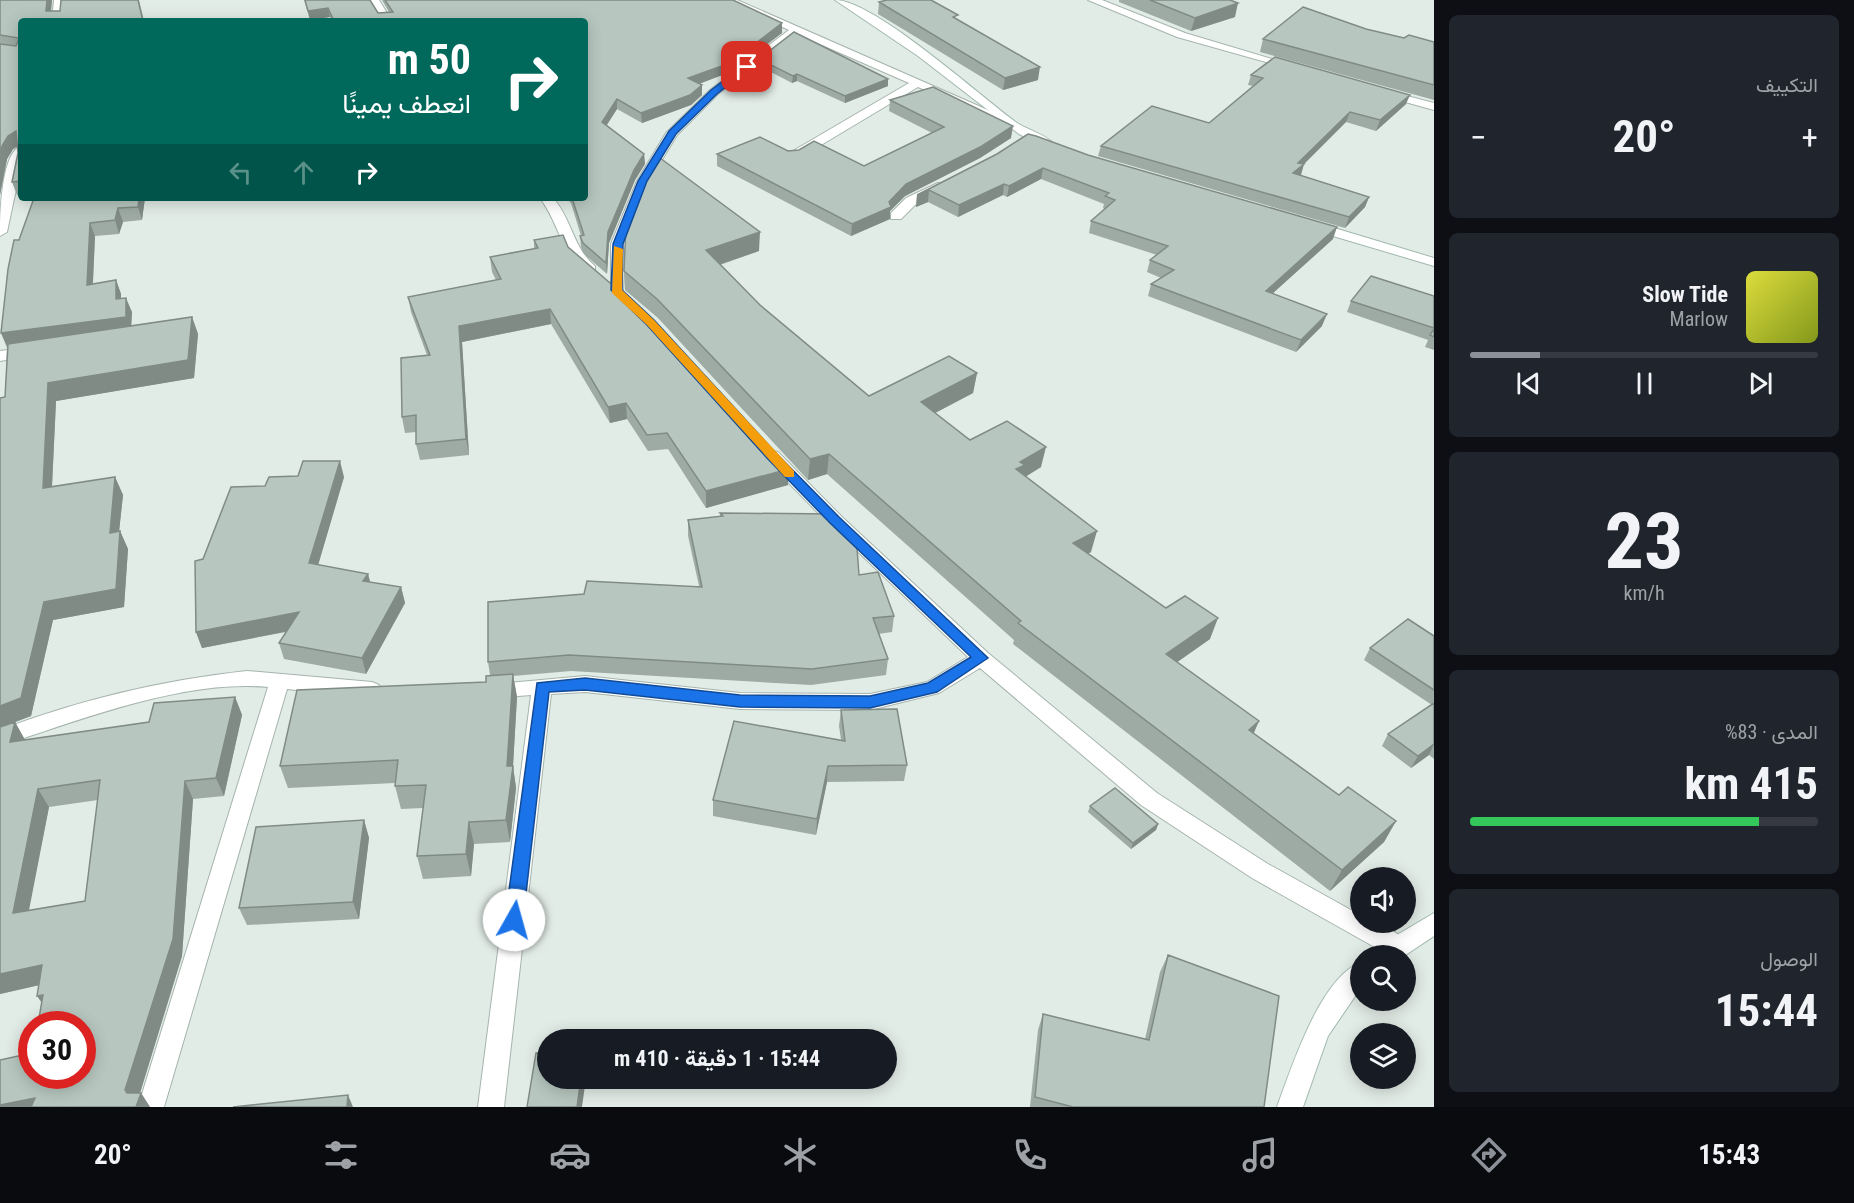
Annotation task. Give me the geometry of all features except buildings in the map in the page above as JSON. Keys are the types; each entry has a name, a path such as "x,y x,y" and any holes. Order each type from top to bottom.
{"street":[{"path":"57,18 59,0"},
{"path":"374,0 385,18"},
{"path":"729,0 1000,118"},
{"path":"840,0 971,90 1023,138 1060,148"},
{"path":"1093,0 1189,38 1303,69"},
{"path":"616,290 618,244 643,181 672,133 714,92 797,29"},
{"path":"793,157 918,82"},
{"path":"1370,89 1434,107"},
{"path":"0,232 18,158"},
{"path":"896,216 911,201 953,179"},
{"path":"549,201 555,208 576,257 633,307"},
{"path":"1295,220 1434,262"},
{"path":"0,356 45,350"},
{"path":"757,440 835,520 981,658 1149,799 1379,945"},
{"path":"471,691 585,684 740,701 870,702 932,688 981,658"},
{"path":"0,738 40,723 179,686 247,678 390,692"},
{"path":"151,1107 280,681"},
{"path":"491,1107 542,687"},
{"path":"1398,945 1434,922"},
{"path":"1290,1107 1318,1030 1350,984"}],"slow traffic":[{"path":"618,249 616,290 651,323 790,474"}],"route":[{"path":"514,920 542,687 585,684 740,701 870,702 932,688 981,658 835,520 772,456 651,323 616,290 618,244 643,181 672,133 714,92 747,67"}]}
